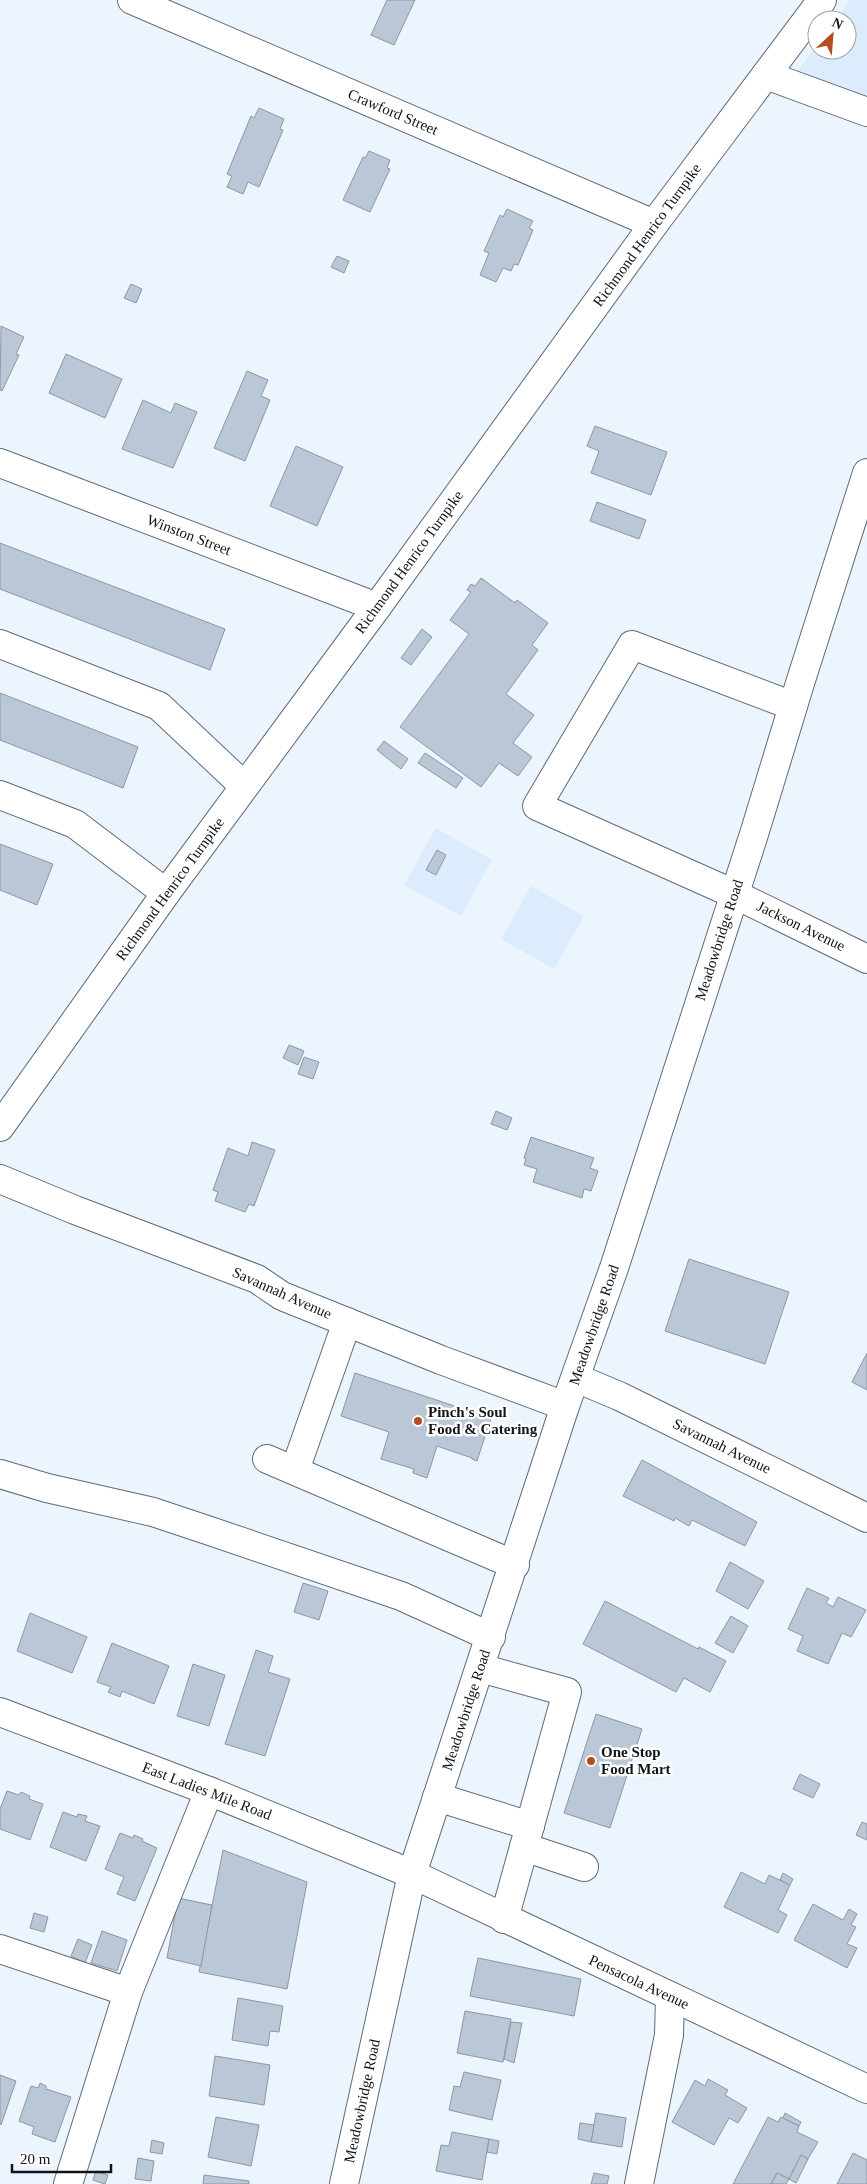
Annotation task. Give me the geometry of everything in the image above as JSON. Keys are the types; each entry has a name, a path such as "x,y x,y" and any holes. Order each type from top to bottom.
{"street":[{"name":"Crawford Street","path":"132,0 654,224"},
{"name":"Richmond Henrico Turnpike","path":"0,1127 244,786 377,607 654,224 822,0"},
{"path":"766,75 867,112"},
{"name":"Winston Street","path":"0,463 377,607"},
{"name":"Meadowbridge Road","path":"344,2184 412,1874 565,1406 614,1268 756,831 793,706 867,473"},
{"path":"0,644 159,706 244,786"},
{"name":"Jackson Avenue","path":"793,706 632,645 538,806 734,894 867,959"},
{"path":"0,795 75,824 166,893"},
{"name":"Savannah Avenue","path":"0,1179 75,1210 257,1279 282,1296 565,1406"},
{"path":"295,1470 347,1322"},
{"name":"Savannah Avenue","path":"576,1378 619,1396 867,1518"},
{"path":"267,1459 514,1565"},
{"path":"0,1474 47,1488 153,1512 202,1528 401,1596 491,1637"},
{"path":"480,1668 567,1692 504,1919"},
{"name":"East Ladies Mile Road","path":"0,1712 209,1791 412,1874"},
{"path":"68,2184 128,1992 209,1791"},
{"path":"438,1797 527,1836 584,1868"},
{"name":"Pensacola Avenue","path":"412,1874 867,2089"},
{"path":"0,1949 128,1992"},
{"path":"638,2184 669,2035 670,1996"}],"shaded area":[{"path":"850,0 867,0 867,99 795,75 807,59 857,60 857,10 842,10"},
{"path":"436,828 492,860 461,916 404,885"},
{"path":"531,886 584,916 554,969 501,939"}],"building":[{"path":"387,0 415,0 394,45 371,35"},
{"path":"259,108 284,119 280,129 283,130 259,187 248,182 243,194 227,187 232,176 227,174 251,116 254,118"},
{"path":"369,151 390,160 387,168 390,169 370,212 343,200 363,157 365,158"},
{"path":"507,209 533,221 529,228 533,230 518,265 514,264 511,271 503,268 496,282 480,275 489,253 484,251 500,215 503,217"},
{"path":"337,256 349,261 344,273 331,267"},
{"path":"131,284 142,289 136,303 124,298"},
{"path":"1,326 24,337 16,354 19,355 2,391 0,390"},
{"path":"66,354 122,379 105,418 49,393"},
{"path":"247,371 268,380 261,396 270,400 245,461 214,448"},
{"path":"143,400 171,413 175,403 197,412 173,468 122,449"},
{"path":"595,426 667,452 651,495 591,473 599,451 587,446"},
{"path":"296,446 343,467 317,526 270,506"},
{"path":"597,502 646,520 639,539 590,521"},
{"path":"0,543 225,629 210,670 0,589"},
{"path":"481,578 515,603 517,600 548,623 532,645 538,650 506,694 534,715 513,743 532,757 518,776 499,763 481,787 400,727 469,634 450,620 471,592 467,590 471,584 475,586"},
{"path":"422,629 432,637 411,665 401,658"},
{"path":"0,693 138,747 123,788 0,740"},
{"path":"384,741 408,759 401,769 377,750"},
{"path":"425,753 463,778 456,788 418,763"},
{"path":"0,844 53,864 37,905 0,890"},
{"path":"437,850 446,855 436,875 426,870"},
{"path":"289,1045 304,1051 298,1065 283,1058"},
{"path":"304,1057 319,1062 313,1079 298,1074"},
{"path":"496,1111 512,1118 507,1130 491,1124"},
{"path":"531,1137 594,1158 590,1168 598,1171 591,1191 584,1189 582,1198 533,1182 537,1169 524,1165 526,1159 524,1158"},
{"path":"252,1142 275,1150 254,1206 249,1204 245,1212 215,1201 218,1192 213,1190 228,1148 248,1156"},
{"path":"689,1259 789,1292 765,1364 665,1331"},
{"path":"867,1353 867,1390 852,1382"},
{"path":"355,1373 491,1418 477,1461 437,1446 427,1478 413,1473 414,1469 381,1459 389,1432 341,1416"},
{"path":"642,1460 757,1522 745,1546 692,1520 689,1526 675,1518 674,1521 623,1496"},
{"path":"730,1562 764,1581 748,1609 716,1591"},
{"path":"303,1583 328,1591 319,1620 294,1612"},
{"path":"807,1588 829,1598 826,1603 833,1607 838,1597 866,1610 851,1637 842,1633 828,1664 797,1651 803,1636 788,1629"},
{"path":"605,1601 698,1649 699,1647 726,1661 710,1692 684,1678 676,1692 583,1644"},
{"path":"30,1613 87,1637 72,1673 17,1651"},
{"path":"731,1616 748,1626 733,1653 715,1643"},
{"path":"112,1643 169,1666 154,1704 122,1691 120,1697 108,1692 111,1687 97,1682"},
{"path":"256,1650 273,1656 268,1672 290,1679 265,1756 225,1744"},
{"path":"193,1664 225,1675 209,1726 177,1716"},
{"path":"596,1714 642,1729 610,1828 564,1813"},
{"path":"800,1774 820,1784 813,1798 793,1789"},
{"path":"7,1791 19,1795 21,1792 30,1796 29,1799 43,1804 30,1840 0,1829 0,1809"},
{"path":"63,1812 77,1817 78,1814 87,1816 85,1821 100,1826 86,1861 50,1847"},
{"path":"862,1822 867,1824 867,1840 856,1835"},
{"path":"120,1833 133,1838 134,1835 157,1848 135,1901 117,1894 124,1877 105,1869"},
{"path":"223,1850 307,1882 287,1989 199,1972"},
{"path":"741,1872 765,1884 769,1875 790,1885 778,1910 787,1915 778,1933 724,1907"},
{"path":"783,1873 793,1879 790,1885 780,1880"},
{"path":"178,1898 212,1905 201,1966 167,1958"},
{"path":"813,1904 843,1920 849,1909 857,1914 851,1925 856,1927 847,1944 857,1948 847,1968 794,1940"},
{"path":"34,1913 48,1917 44,1932 30,1928"},
{"path":"102,1931 127,1940 117,1971 91,1963"},
{"path":"78,1939 92,1945 85,1963 71,1956"},
{"path":"478,1958 581,1979 574,2016 470,1996"},
{"path":"238,1998 283,2006 279,2032 270,2031 268,2046 232,2040"},
{"path":"465,2011 511,2019 503,2062 457,2053"},
{"path":"511,2022 522,2023 514,2063 504,2059"},
{"path":"215,2056 270,2065 264,2105 209,2096"},
{"path":"464,2072 501,2080 492,2120 449,2110 454,2086 460,2087"},
{"path":"0,2075 16,2081 1,2125 0,2124"},
{"path":"708,2079 728,2090 725,2095 747,2108 738,2123 729,2118 714,2145 672,2122 695,2080 705,2086"},
{"path":"40,2083 46,2086 46,2089 71,2097 55,2142 32,2134 34,2127 19,2121 31,2086 38,2088"},
{"path":"596,2113 626,2118 622,2147 591,2142"},
{"path":"785,2113 801,2122 799,2126 783,2118"},
{"path":"216,2117 259,2125 251,2166 208,2157"},
{"path":"768,2117 778,2122 781,2117 799,2126 797,2132 818,2142 808,2159 801,2155 789,2179 777,2173 771,2184 733,2184"},
{"path":"580,2123 594,2125 591,2142 578,2139"},
{"path":"452,2132 489,2139 482,2180 436,2171 441,2145 449,2146"},
{"path":"489,2139 499,2141 497,2154 487,2152"},
{"path":"152,2140 164,2143 162,2154 150,2152"},
{"path":"853,2153 867,2160 867,2184 837,2184"},
{"path":"801,2155 808,2159 796,2183 789,2179"},
{"path":"138,2158 154,2161 151,2181 135,2179"},
{"path":"96,2171 108,2175 105,2184 93,2180"},
{"path":"594,2173 609,2176 607,2184 591,2184"},
{"path":"777,2173 789,2179 786,2184 771,2184"},
{"path":"204,2175 249,2181 249,2184 203,2184"}],"place":[{"name":"Pinch's Soul Food & Catering","path":"418,1421"},
{"name":"One Stop Food Mart","path":"591,1761"}]}
